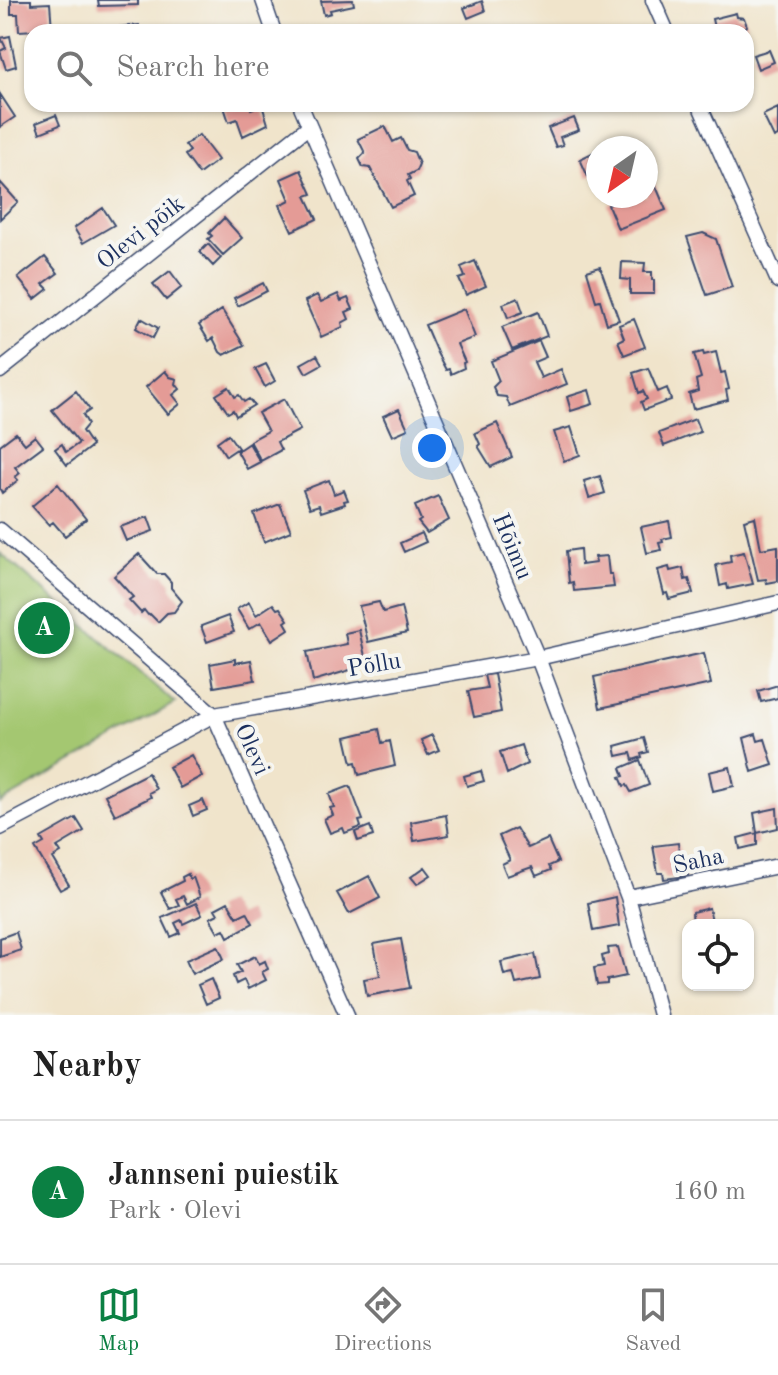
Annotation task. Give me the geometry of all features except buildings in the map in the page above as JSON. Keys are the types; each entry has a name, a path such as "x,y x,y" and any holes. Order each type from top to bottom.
{"street":[{"path":"263,0 271,24"},
{"path":"653,0 664,24"},
{"name":"Hõimu","path":"303,112 538,658 628,897 660,1015"},
{"path":"703,112 778,281"},
{"name":"Olevi põik","path":"0,371 308,127"},
{"name":"Olevi","path":"0,530 214,715 347,1015"},
{"name":"Põllu","path":"0,828 214,715 538,658 778,603"},
{"name":"Saha","path":"628,897 778,866"}],"green space":[{"path":"0,553 175,703 0,803"}],"place":[{"name":"Jannseni puiestik","path":"44,628"}]}
